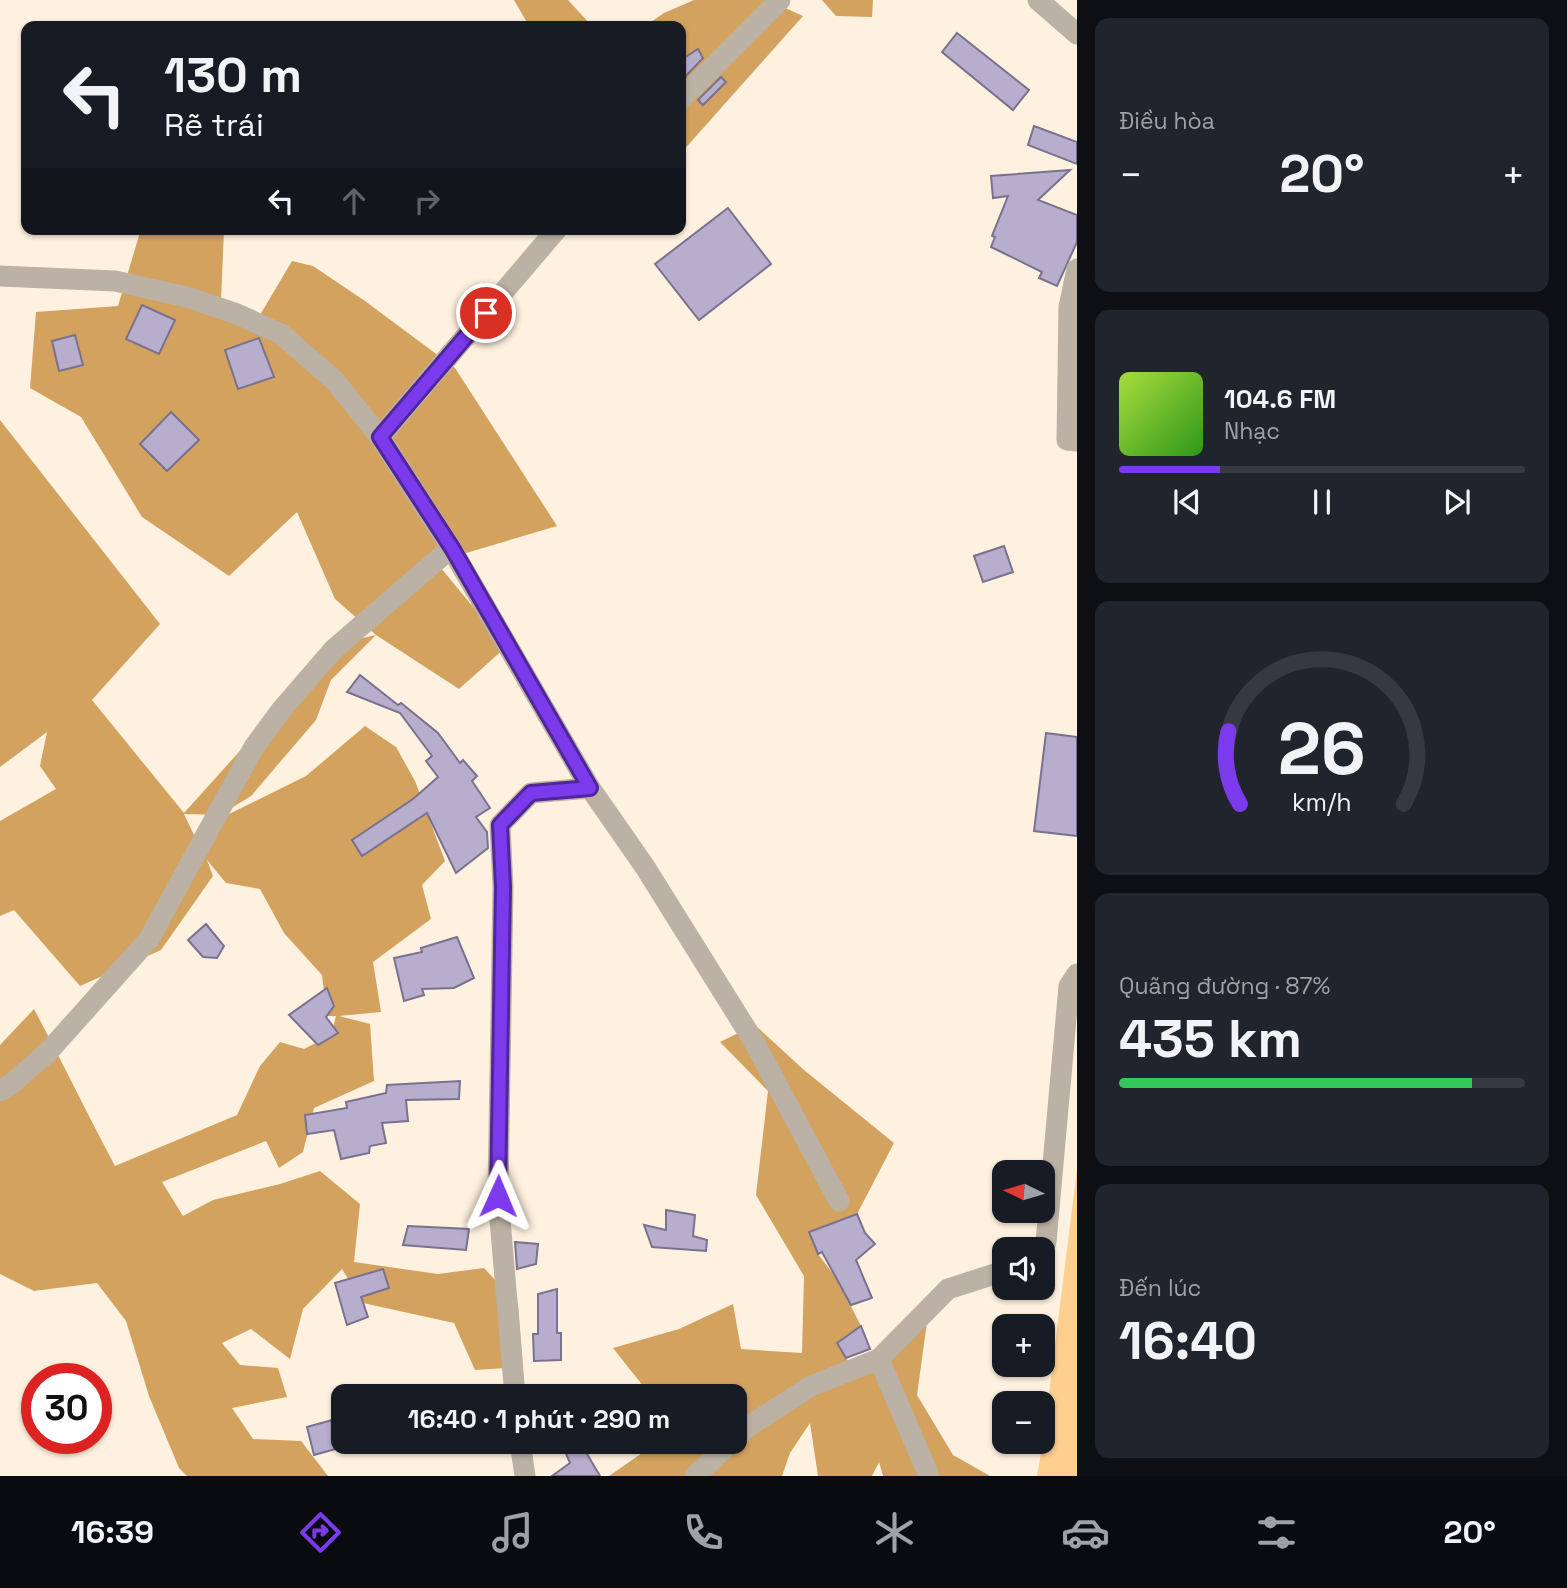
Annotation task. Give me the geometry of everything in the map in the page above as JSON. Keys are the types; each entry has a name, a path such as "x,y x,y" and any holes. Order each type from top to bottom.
{"street":[{"path":"686,94 780,0"},
{"path":"1038,0 1076,33"},
{"path":"380,437 552,235"},
{"path":"1077,269 1069,307 1067,440 1077,441"},
{"path":"0,276 115,281 187,297 237,314 281,334 334,380 380,437 452,548 590,788 645,867 753,1040 839,1201"},
{"path":"0,1091 48,1052 149,939 254,747 282,709 333,650 452,548"},
{"path":"514,1384 498,1196 503,887 500,825 531,793 590,788"},
{"path":"1046,1237 1069,986 1077,974"},
{"path":"747,1428 811,1386 879,1359 948,1289 992,1275"},
{"path":"879,1359 929,1476"},
{"path":"522,1454 525,1476"},
{"path":"695,1476 718,1454"}],"shaded area":[{"path":"514,0 568,0 587,21 526,21"},
{"path":"694,0 767,0 803,16 686,147 686,21 652,21"},
{"path":"822,0 873,0 872,17 836,16"},
{"path":"139,235 224,235 221,301 260,315 292,261 313,266 455,368 557,526 436,562 506,647 459,689 376,635 335,599 297,512 229,576 142,517 81,417 30,388 36,312 118,306"},
{"path":"0,420 160,624 92,700 184,813 319,663 350,641 376,635 331,680 316,720 251,796 220,815 184,814 204,856 215,821 306,776 365,726 396,747 415,781 445,861 422,885 431,919 373,962 381,1012 339,1016 370,1024 374,1081 314,1108 303,1152 279,1168 266,1141 162,1182 183,1216 213,1200 320,1171 360,1204 354,1262 438,1274 484,1268 518,1304 523,1367 475,1370 454,1323 363,1303 342,1269 303,1309 290,1359 251,1329 222,1343 240,1365 278,1368 287,1397 232,1408 253,1439 301,1441 328,1476 187,1476 179,1468 149,1396 126,1321 97,1283 34,1291 0,1274 0,1045 34,1009 115,1166 237,1115 260,1066 280,1042 304,1049 331,1035 336,1016 327,1016 322,975 284,933 260,889 226,883 207,860 213,876 161,950 80,986 14,910 0,916 0,821 56,789 40,766 47,732 0,767"},
{"path":"755,1025 804,1070 894,1143 857,1214 810,1232 818,1254 837,1279 861,1326 837,1344 857,1375 927,1322 917,1395 953,1455 990,1476 883,1476 879,1462 872,1476 818,1476 810,1423 790,1453 782,1476 609,1476 641,1454 747,1454 747,1384 642,1384 613,1348 679,1329 733,1304 741,1349 802,1353 804,1276 756,1195 768,1091 720,1042"},
{"path":"1077,1169 1077,1476 1037,1476 1041,1454 1055,1454 1055,1391 1049,1391 1051,1377 1055,1377 1055,1346"}],"building":[{"path":"957,33 1029,90 1013,110 942,52"},
{"path":"698,49 703,58 686,76 686,57"},
{"path":"721,77 726,82 703,105 698,100"},
{"path":"1034,126 1077,142 1077,164 1028,145"},
{"path":"1070,170 1038,200 1077,215 1077,242 1057,286 1039,278 1042,272 991,247 995,237 992,236 1008,196 993,198 991,176"},
{"path":"728,208 771,264 699,320 655,264"},
{"path":"142,305 175,320 159,354 126,339"},
{"path":"75,335 83,365 59,371 52,341"},
{"path":"259,338 274,377 238,389 225,350"},
{"path":"171,412 199,440 167,471 140,444"},
{"path":"1004,546 1013,572 983,582 974,556"},
{"path":"360,675 438,733 460,763 463,760 477,776 472,781 490,808 476,817 487,832 488,848 456,873 427,813 362,856 352,840 413,799 438,777 426,761 432,756 400,713 347,692"},
{"path":"1046,733 1077,737 1077,836 1034,831"},
{"path":"206,924 224,946 217,958 203,957 188,940"},
{"path":"457,937 474,978 454,988 422,989 424,995 404,1001 394,958 422,952 421,948"},
{"path":"327,988 334,1006 326,1017 338,1033 318,1045 289,1015"},
{"path":"460,1081 459,1099 406,1100 408,1121 382,1123 386,1143 370,1146 369,1153 341,1159 334,1130 307,1134 305,1115 347,1108 346,1102 386,1093 387,1085"},
{"path":"666,1210 695,1215 693,1236 707,1240 706,1251 652,1247 644,1225 666,1230"},
{"path":"857,1214 865,1233 875,1244 856,1260 872,1298 851,1305 822,1252 818,1254 809,1232"},
{"path":"408,1226 469,1229 466,1250 403,1245"},
{"path":"515,1242 538,1244 536,1264 517,1269"},
{"path":"383,1269 389,1288 361,1297 368,1317 347,1325 335,1283"},
{"path":"557,1289 557,1333 561,1333 561,1360 534,1361 533,1334 538,1334 538,1294"},
{"path":"861,1326 870,1349 846,1358 837,1343"},
{"path":"331,1420 331,1450 314,1455 307,1427"},
{"path":"566,1454 587,1454 600,1476 552,1476 570,1463"}],"route":[{"path":"486,313 380,437 452,548 590,788 531,793 500,825 503,887 498,1196"}]}
